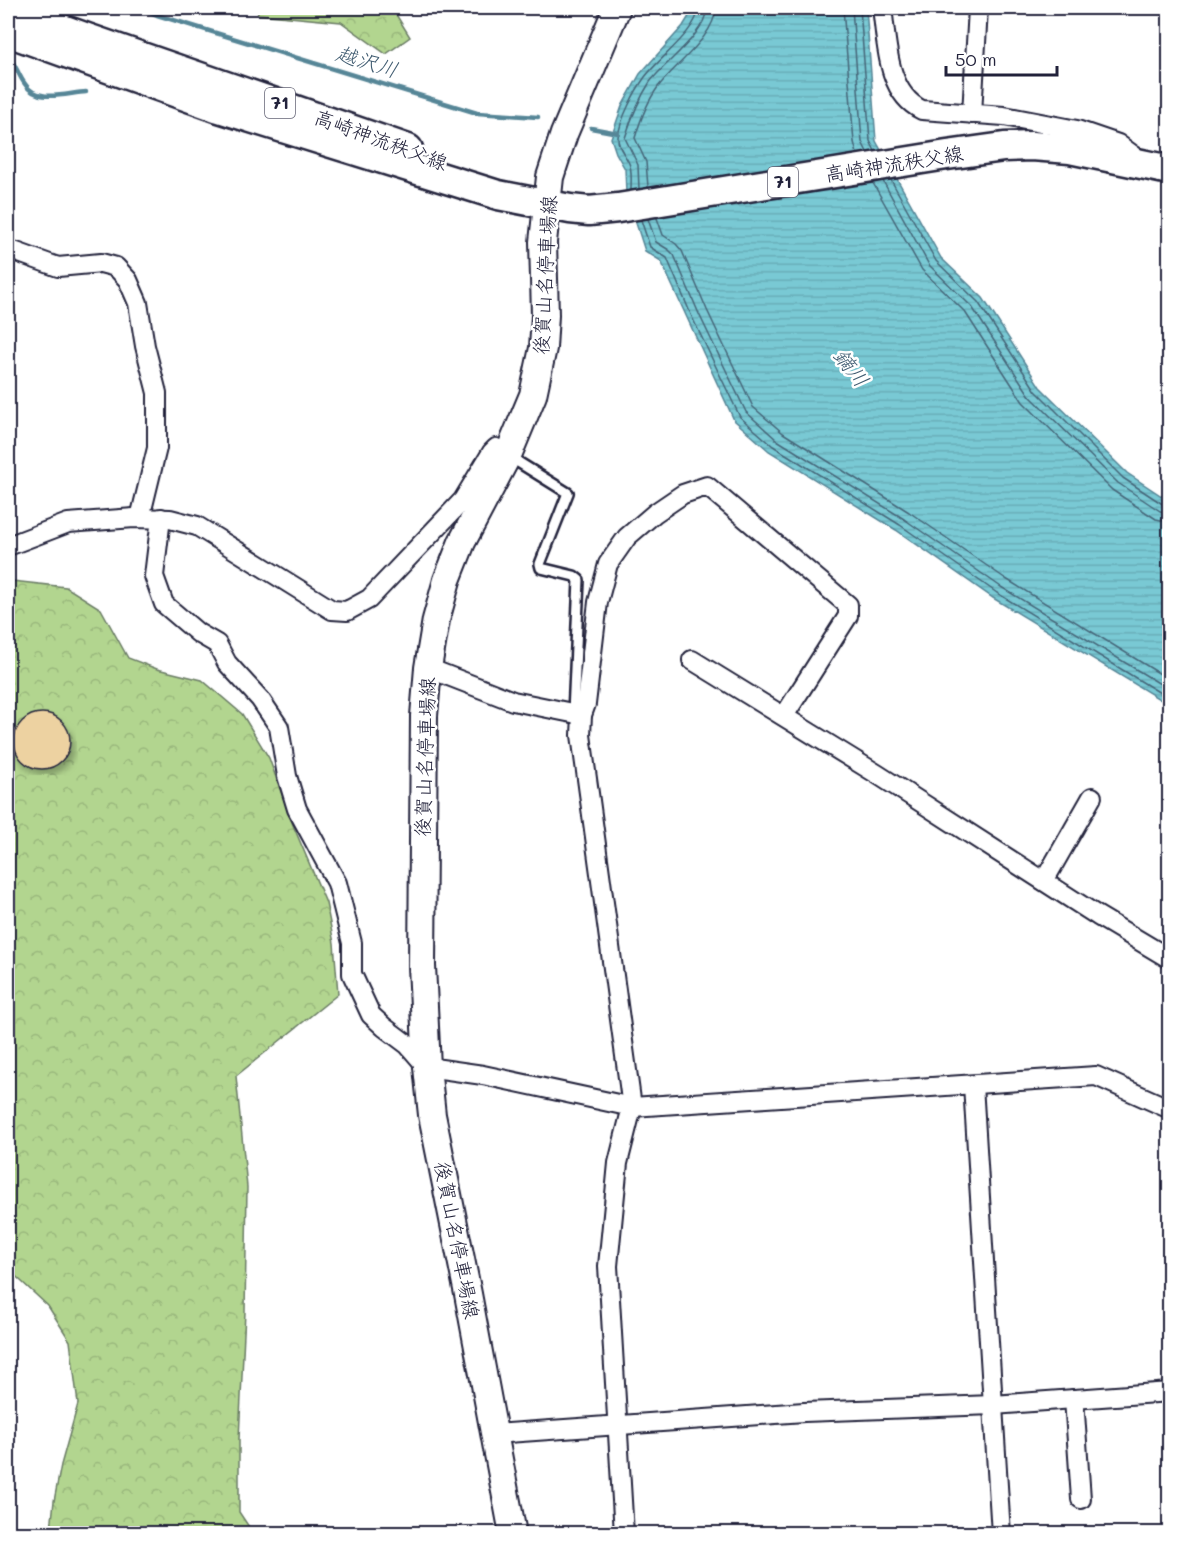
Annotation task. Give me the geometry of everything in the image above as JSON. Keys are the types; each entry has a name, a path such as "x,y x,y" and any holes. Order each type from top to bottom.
{"main road":[{"name":"高崎神流秩父線","path":"11,8 87,38 354,129 546,204"},
{"name":"後賀山名停車場線","path":"513,1533 432,1115 422,966 424,716 428,668 436,620 447,580 462,542 508,455 528,410 540,366 545,315 543,262 546,204 550,177 564,134 617,8"},
{"name":"高崎神流秩父線","path":"8,32 219,108 498,195 570,209 589,211 618,208 1004,147 1049,147 1158,167"}],"street":[{"path":"882,8 888,52 895,81 906,99 914,106 922,110 1004,116 1077,130 1118,144 1158,167"},
{"path":"972,114 978,8"},
{"path":"8,249 58,267 101,263 116,267 128,280 138,303 145,346 157,393 157,448 140,518"},
{"path":"8,546 68,523 161,518 197,525 332,610 347,611 369,599 463,500 496,448 508,455"},
{"path":"577,714 586,704 598,603 608,564 627,537 655,513 683,494 707,486 848,605 848,616 784,716"},
{"path":"161,518 154,576 164,604 198,633 217,644 227,663 260,699 279,727 287,776 297,809 337,883 352,943 352,974 371,1015 408,1045 427,1067 483,1074 632,1107 1096,1076 1170,1109"},
{"path":"692,660 1170,959"},
{"path":"428,668 513,701 577,714"},
{"path":"577,714 632,1107 618,1163 608,1266 624,1533"},
{"path":"1044,881 1092,796"},
{"path":"973,1085 1001,1533"},
{"path":"493,1434 804,1412 993,1405 1170,1392"},
{"path":"1074,1399 1081,1499"}],"lane":[{"path":"508,455 568,493 540,564 541,568 574,576 579,580 577,714"}],"green space":[{"path":"256,8 392,8 410,37 386,54 341,22 258,14"},
{"path":"12,581 66,587 101,609 128,658 157,669 202,680 242,714 269,758 293,825 326,903 334,943 338,994 236,1076 247,1187 239,1512 253,1533 52,1534 54,1501 61,1465 78,1404 70,1341 48,1306 8,1269 8,583"}],"water":[{"name":"鏑川","path":"694,8 866,8 876,141 941,258 983,298 1040,387 1127,473 1169,501 1169,705 993,598 896,530 769,451 734,420 661,261 645,251 626,192 625,169 611,138 622,106 640,74 683,26"}],"building":[{"path":"36,713 48,713 62,721 70,735 68,752 62,761 48,769 36,769 19,757 14,747 14,735 26,718"}],"waterway":[{"name":"越沢川","path":"140,8 477,113 538,117"},
{"name":"越沢川","path":"8,56 25,84 37,94 53,96 86,92"},
{"name":"越沢川","path":"591,128 618,133"}]}
